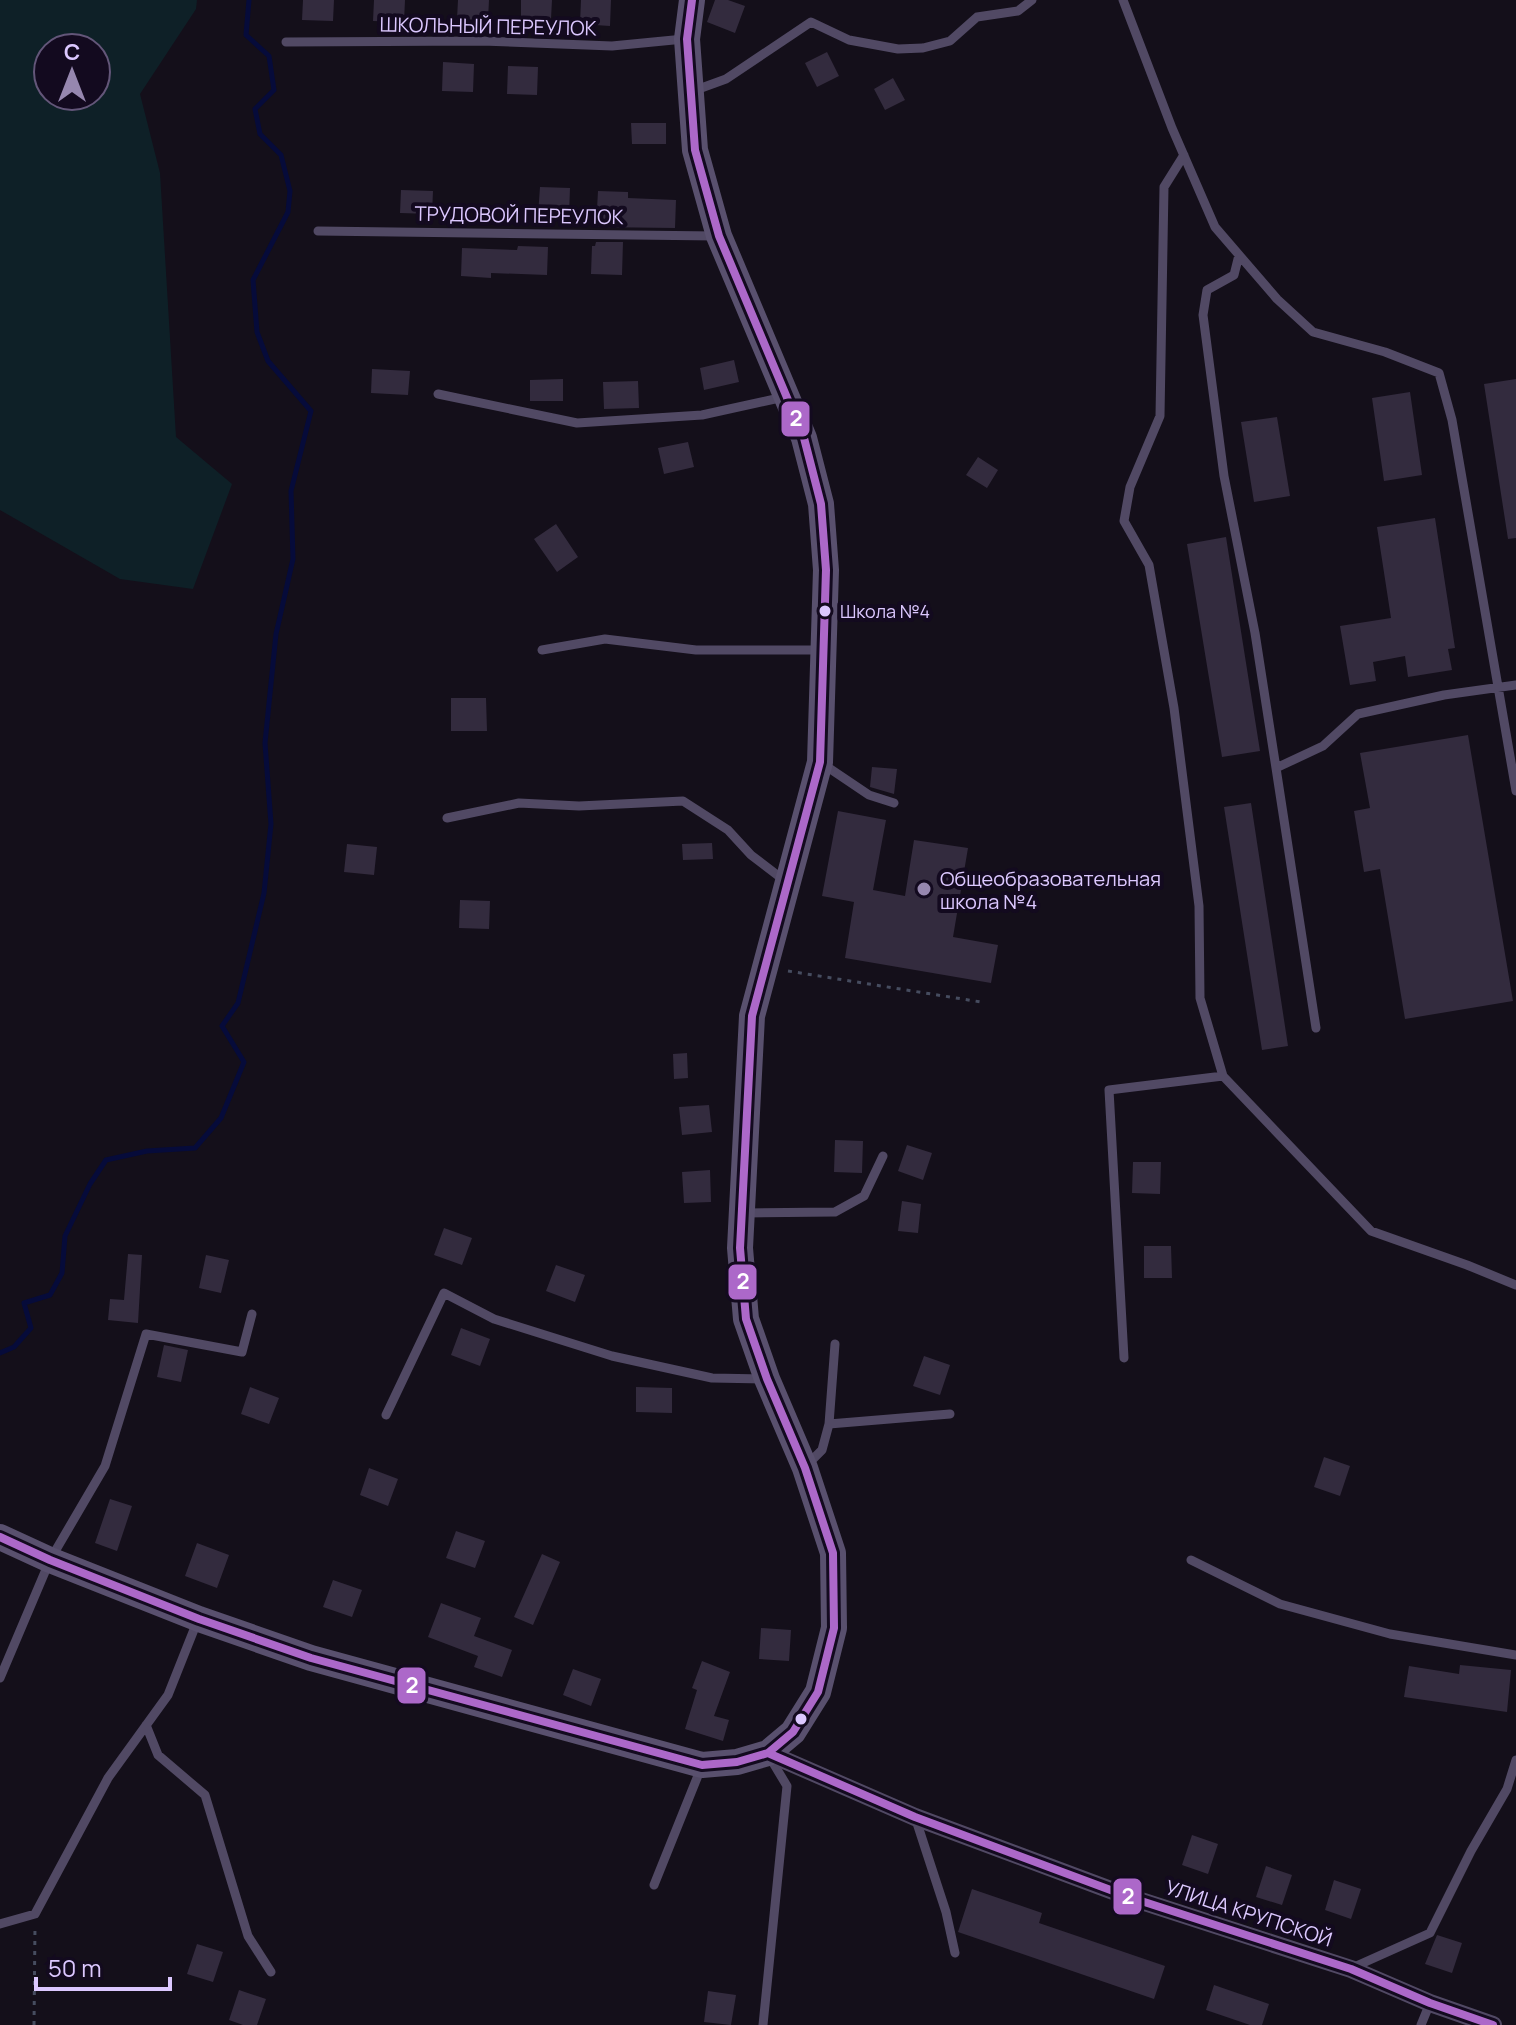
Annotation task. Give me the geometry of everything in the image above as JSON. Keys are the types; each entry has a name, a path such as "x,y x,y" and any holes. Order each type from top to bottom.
{"street":[{"path":"0,1537 199,1619 311,1658 702,1765 737,1762 768,1753 793,1732 818,1692 834,1628 833,1553 805,1468 767,1379 746,1319 740,1248 752,1016 820,762 826,650 826,570 821,504 804,438 719,236 695,150 687,39 692,0"},
{"name":"УЛИЦА КРУПСКОЙ","path":"768,1753 915,1817 1132,1898 1351,1969 1430,2003 1493,2025"}],"lane":[{"path":"689,92 726,79 811,22 849,40 898,49 923,48 950,41 977,17 1018,11 1032,0"},
{"path":"1123,0 1215,227 1277,299 1313,332 1385,352 1439,373 1452,420 1516,791"},
{"name":"ШКОЛЬНЫЙ ПЕРЕУЛОК","path":"286,42 482,41 612,46 687,39"},
{"path":"1184,155 1164,187 1160,416 1130,487 1124,521 1149,565 1174,708 1199,906 1200,998 1223,1076 1371,1231 1516,1285"},
{"name":"ТРУДОВОЙ ПЕРЕУЛОК","path":"318,231 719,236"},
{"path":"1239,255 1234,275 1207,290 1203,315 1224,476 1255,633 1316,1028"},
{"path":"438,394 577,423 702,415 787,397"},
{"path":"542,650 605,639 696,650 826,650"},
{"path":"1276,768 1323,746 1358,714 1444,695 1516,685"},
{"path":"820,762 869,795 894,803"},
{"path":"447,818 519,803 636,805 683,801 728,830 751,855 788,883"},
{"path":"1124,1358 1109,1090 1223,1076"},
{"path":"742,1213 835,1212 864,1196 883,1156"},
{"path":"386,1415 444,1293 494,1319 612,1356 712,1378 767,1379"},
{"path":"0,1678 50,1560 105,1466 146,1334 242,1352 252,1314"},
{"path":"805,1468 822,1450 829,1424 835,1344"},
{"path":"829,1424 950,1414"},
{"path":"1191,1560 1280,1604 1390,1634 1516,1655"},
{"path":"0,1924 35,1914 108,1778 168,1695 199,1619"},
{"path":"146,1725 158,1755 205,1795 248,1936 271,1972"},
{"path":"763,2025 787,1786 768,1753"},
{"path":"1351,1969 1430,1933 1471,1851 1507,1789 1516,1760"},
{"path":"654,1885 702,1765"},
{"path":"915,1817 946,1912 955,1953"},
{"path":"1421,2025 1430,2003"}],"path":[{"path":"765,966 981,1002"},
{"path":"34,2025 35,1914"}],"shaded area":[{"path":"0,0 197,0 196,9 140,94 160,173 176,437 232,484 193,589 120,579 0,510"}],"building":[{"path":"303,0 334,0 333,21 302,20"},
{"path":"374,0 405,0 404,22 373,21"},
{"path":"458,0 489,0 488,20 457,19"},
{"path":"521,0 552,0 551,19 521,18"},
{"path":"581,0 611,0 610,26 580,24"},
{"path":"715,0 728,0 745,6 735,33 707,22"},
{"path":"827,52 839,76 817,87 805,63"},
{"path":"443,62 474,64 473,92 442,91"},
{"path":"508,66 538,67 537,95 507,94"},
{"path":"893,78 905,100 885,110 874,89"},
{"path":"631,123 666,123 666,144 632,144"},
{"path":"540,187 570,188 569,216 538,215"},
{"path":"401,190 433,191 432,214 400,213"},
{"path":"598,191 628,192 628,198 676,200 675,228 596,227"},
{"path":"596,242 623,242 622,275 591,274 592,246"},
{"path":"518,246 548,247 547,275 491,273 491,278 461,276 462,248 517,250"},
{"path":"734,360 739,382 704,390 700,368"},
{"path":"372,369 410,371 408,395 371,393"},
{"path":"563,379 563,401 530,401 530,380"},
{"path":"1516,379 1516,538 1508,539 1484,384"},
{"path":"638,381 639,408 604,409 603,382"},
{"path":"1410,392 1422,475 1384,481 1372,398"},
{"path":"1277,417 1290,496 1254,502 1241,422"},
{"path":"688,442 694,467 664,474 658,448"},
{"path":"978,457 998,470 987,488 966,475"},
{"path":"1435,518 1455,648 1448,649 1452,670 1408,677 1405,656 1373,662 1376,681 1350,685 1340,626 1391,618 1377,527"},
{"path":"556,524 578,557 557,572 534,539"},
{"path":"1226,537 1260,751 1222,757 1187,544"},
{"path":"451,698 486,698 487,731 451,731"},
{"path":"1468,735 1513,1001 1405,1019 1380,869 1364,872 1354,811 1370,808 1360,753"},
{"path":"872,767 897,769 894,794 870,787"},
{"path":"1251,803 1288,1046 1262,1050 1224,807"},
{"path":"838,811 886,820 873,890 905,896 914,840 968,848 953,937 998,945 991,983 845,958 854,902 822,896"},
{"path":"712,843 713,859 683,860 682,844"},
{"path":"347,844 377,847 374,875 344,872"},
{"path":"460,900 490,901 489,929 459,928"},
{"path":"687,1053 688,1078 674,1079 673,1054"},
{"path":"709,1105 712,1132 682,1135 679,1107"},
{"path":"835,1140 863,1141 862,1173 834,1172"},
{"path":"907,1145 932,1153 923,1180 898,1171"},
{"path":"1133,1162 1161,1162 1160,1194 1132,1193"},
{"path":"710,1170 711,1202 684,1203 682,1172"},
{"path":"902,1201 921,1204 918,1233 898,1231"},
{"path":"444,1228 472,1238 462,1265 434,1255"},
{"path":"1144,1246 1171,1246 1172,1278 1144,1278"},
{"path":"128,1254 142,1255 138,1323 108,1320 110,1299 124,1300"},
{"path":"206,1255 229,1260 221,1293 199,1288"},
{"path":"556,1265 585,1275 575,1302 546,1291"},
{"path":"461,1328 490,1339 480,1366 451,1355"},
{"path":"164,1345 188,1350 181,1382 157,1377"},
{"path":"924,1356 950,1365 940,1395 913,1386"},
{"path":"250,1387 279,1398 269,1424 241,1414"},
{"path":"636,1387 672,1388 672,1413 636,1412"},
{"path":"1324,1457 1350,1466 1340,1496 1314,1487"},
{"path":"369,1468 398,1479 388,1506 360,1495"},
{"path":"110,1499 132,1506 117,1551 95,1543"},
{"path":"456,1531 485,1541 475,1568 446,1558"},
{"path":"197,1543 229,1555 217,1588 185,1576"},
{"path":"542,1554 560,1562 533,1625 514,1617"},
{"path":"333,1580 362,1590 352,1617 323,1607"},
{"path":"441,1603 481,1618 474,1636 512,1650 502,1677 474,1667 478,1656 428,1637"},
{"path":"761,1628 791,1630 789,1661 759,1659"},
{"path":"702,1661 730,1672 714,1716 729,1720 723,1741 685,1729 697,1690 692,1688"},
{"path":"1460,1665 1511,1670 1507,1712 1404,1697 1409,1666 1459,1674"},
{"path":"573,1669 601,1679 591,1706 563,1695"},
{"path":"1192,1835 1218,1844 1208,1874 1182,1865"},
{"path":"1266,1866 1292,1875 1282,1905 1256,1897"},
{"path":"1334,1880 1361,1889 1351,1919 1325,1910"},
{"path":"972,1889 1042,1913 1039,1923 1165,1966 1154,1999 958,1932"},
{"path":"1437,1935 1462,1943 1452,1973 1425,1964"},
{"path":"197,1944 223,1952 213,1982 187,1974"},
{"path":"1214,1985 1269,2004 1262,2025 1250,2025 1206,2010"},
{"path":"239,1990 266,1999 257,2025 243,2025 229,2020"},
{"path":"708,1991 736,1995 731,2025 704,2022"}],"waterway":[{"path":"0,1353 14,1347 31,1328 24,1303 50,1295 62,1273 65,1236 90,1184 106,1160 147,1151 195,1148 221,1118 244,1062 222,1026 238,1003 264,893 271,824 265,743 276,634 293,559 291,491 311,411 268,361 257,332 253,280 288,212 290,191 281,155 260,134 255,109 274,90 269,56 246,35 249,0"}],"transit line":[{"name":"2","path":"0,1537 199,1619 311,1658 702,1765 737,1762 768,1753 793,1732 818,1692 834,1628 833,1553 805,1468 767,1379 746,1319 740,1248 752,1016 820,762 826,570 821,504 804,438 719,236 695,150 687,39 692,0"},
{"name":"2","path":"768,1753 915,1817 1132,1898 1351,1969 1430,2003 1493,2025"}],"place":[{"name":"Школа №4","path":"825,611"},
{"name":"Общеобразовательная школа №4","path":"924,889"}]}
